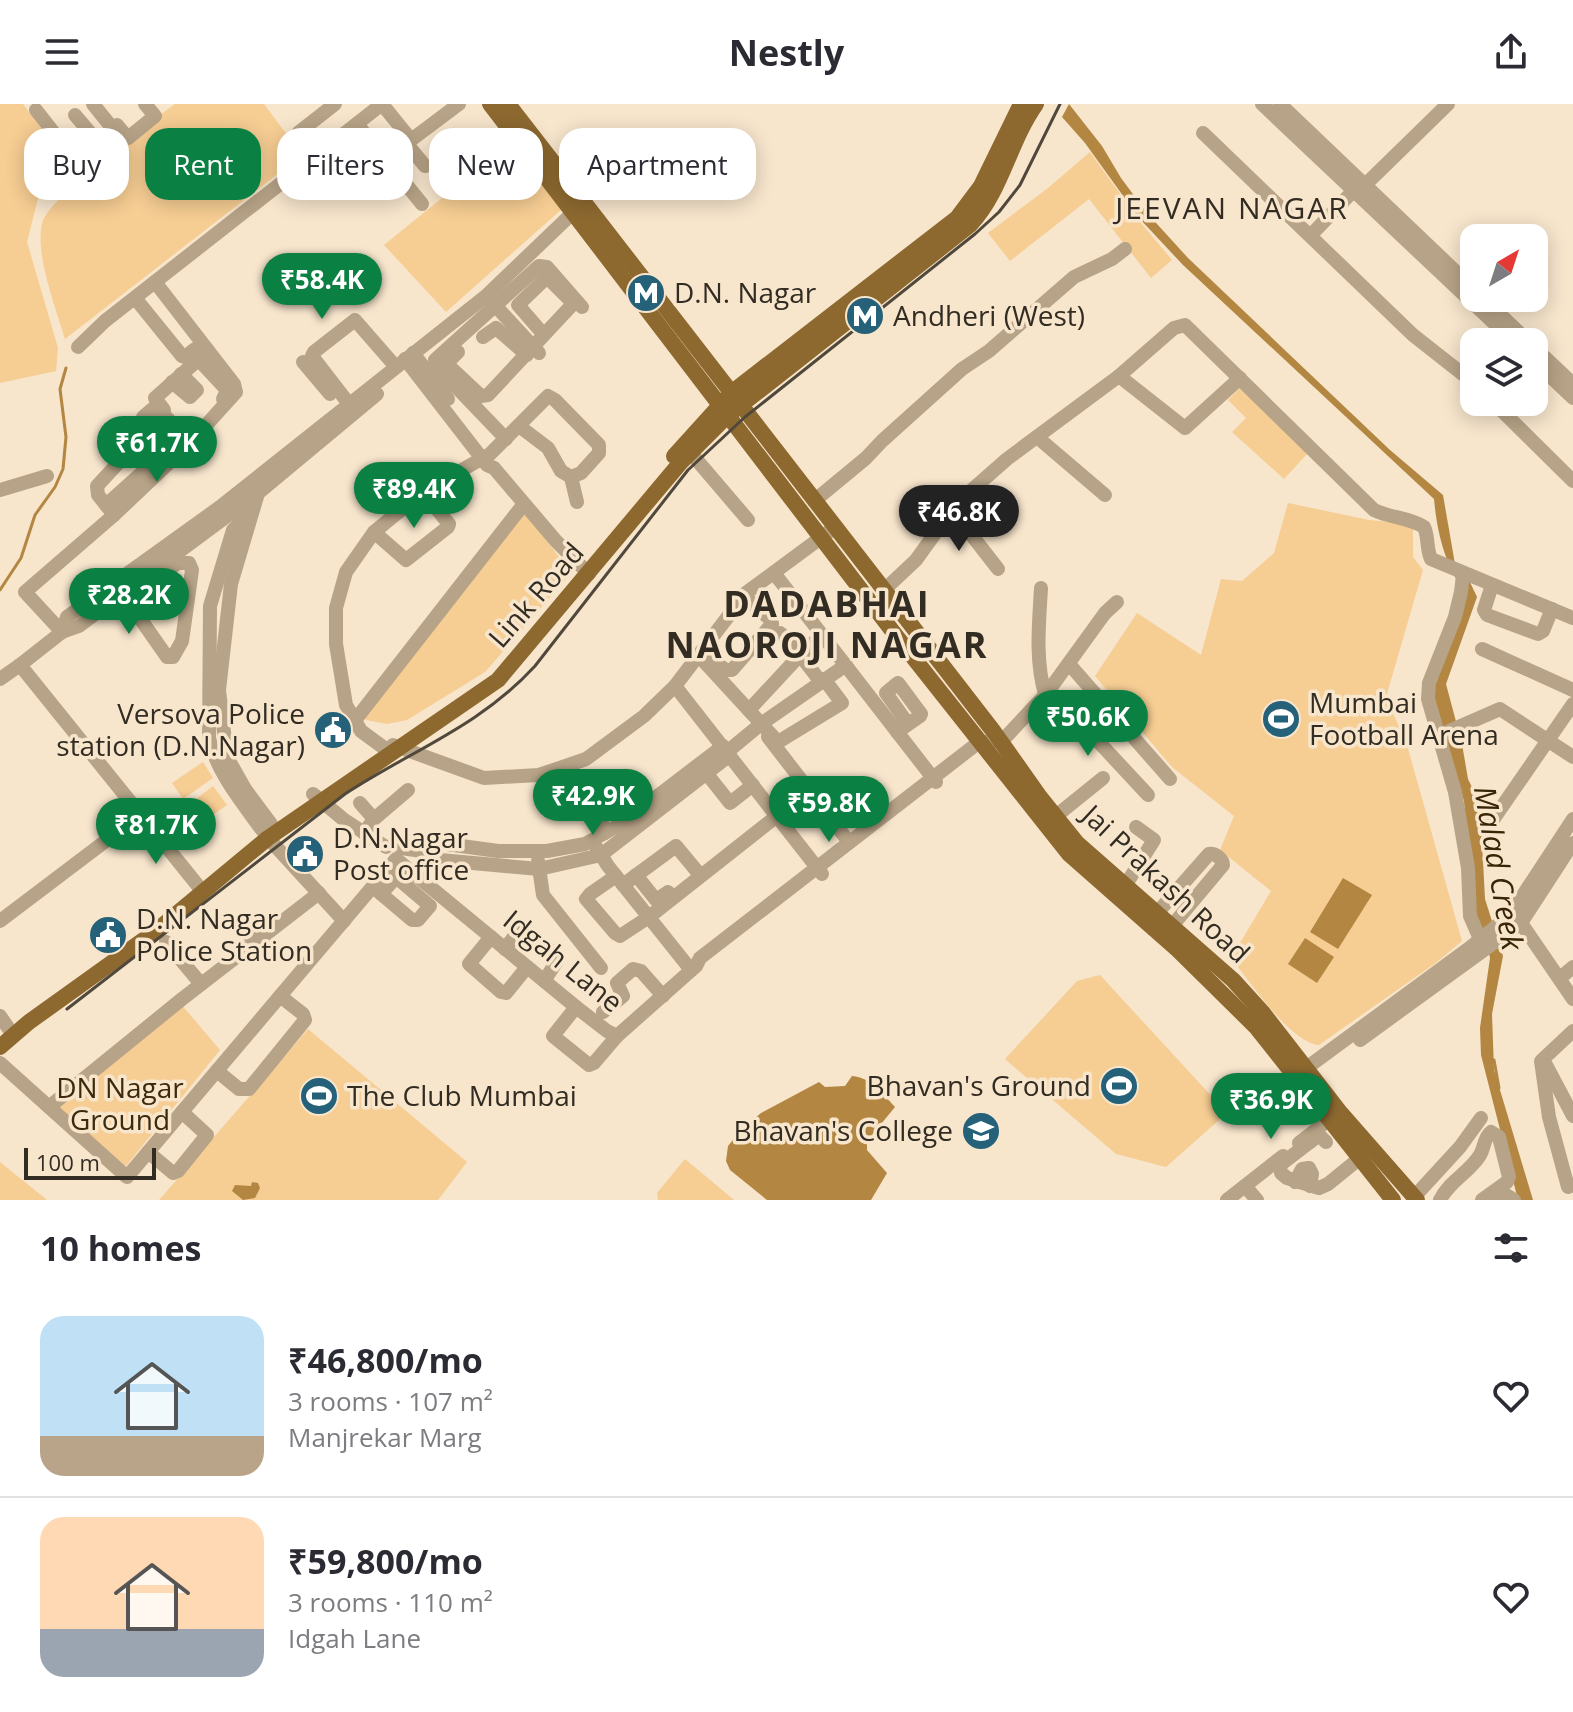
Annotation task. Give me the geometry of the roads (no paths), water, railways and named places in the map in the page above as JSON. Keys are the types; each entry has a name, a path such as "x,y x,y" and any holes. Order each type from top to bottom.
{"main road":[{"name":"Jai Prakash Road","path":"490,104 547,181 581,210"},
{"name":"Jai Prakash Road","path":"508,104 581,210 729,405 821,538 1069,854 1190,961 1246,1016 1334,1115 1416,1198"},
{"name":"Link Road","path":"5,1028 199,888 267,830 390,747 498,680 585,570 687,449 729,405 957,218 981,186 1021,104"},
{"name":"Link Road","path":"729,405 970,225 987,204 1036,104"},
{"name":"Jai Prakash Road","path":"729,405 835,527 1084,849 1233,980 1263,1013 1308,1072 1334,1115 1349,1161 1393,1200"},
{"path":"0,1047 5,1028"}],"street":[{"path":"96,104 128,138 155,116 145,104"},
{"path":"96,104 114,128"},
{"path":"304,128 335,104"},
{"path":"379,107 411,140 459,104"},
{"path":"1262,104 1360,186 1460,276"},
{"path":"1280,104 1500,328"},
{"path":"1311,235 1448,104"},
{"path":"78,347 155,282 379,107"},
{"path":"379,107 392,128"},
{"path":"38,108 53,128"},
{"path":"75,115 86,128"},
{"path":"357,124 360,128"},
{"path":"1203,133 1413,335 1460,372"},
{"path":"413,154 423,166 413,174"},
{"path":"413,193 422,204"},
{"path":"506,439 435,364 435,360 581,210"},
{"path":"814,501 866,458 962,369 989,351 1074,277 1112,259 1125,249"},
{"path":"118,588 218,516 258,493 408,361 539,266 543,266 582,307"},
{"path":"62,632 25,592 236,392 234,384 200,353 155,282"},
{"path":"135,298 182,356 200,353"},
{"path":"490,301 533,352"},
{"path":"1498,312 1514,328"},
{"path":"343,406 312,356 355,320 408,361 523,505 585,570"},
{"path":"883,591 916,560 952,510 1007,459 1119,376 1179,324 1190,329 1360,497 1387,516 1407,519 1424,527 1431,559 1463,575 1573,618"},
{"path":"483,337 496,328 533,352"},
{"path":"458,352 448,365 485,397 533,352 544,335"},
{"path":"188,438 154,399 200,353"},
{"path":"1548,360 1573,384"},
{"path":"303,362 343,406"},
{"path":"1548,374 1573,398"},
{"path":"1119,376 1185,428 1240,378"},
{"path":"0,679 62,632 67,617 162,564 295,447 311,427 376,389"},
{"path":"571,477 581,473 599,453 600,447 555,400 545,398 488,460 423,492 374,532 346,572 336,608 336,644 346,705 361,731 390,747 484,778 539,775 586,759 644,716 675,686 725,625 774,573 835,527"},
{"path":"110,510 98,495 97,486 145,434 142,418 154,407 188,438"},
{"path":"1507,416 1573,481"},
{"path":"519,426 548,448 561,471 571,477 577,502"},
{"path":"1037,437 1105,495"},
{"path":"687,449 748,520"},
{"path":"264,472 253,511 233,530 210,606 209,738 212,753 233,789 344,921"},
{"path":"0,490 47,476"},
{"path":"374,532 406,560 438,535 449,524 423,492"},
{"path":"358,722 490,538 523,505"},
{"path":"952,510 998,569"},
{"path":"118,588 167,657 173,657 182,641 192,570 187,562 178,563 167,570 162,564"},
{"path":"774,573 846,665 902,728 934,780"},
{"path":"1463,575 1455,617 1429,683 1428,699 1455,792 1468,868 1470,916 1489,939"},
{"path":"1492,585 1484,610 1487,615 1538,634 1543,631 1552,609"},
{"path":"1041,588 1038,662 1045,694"},
{"path":"981,743 1002,741 1045,694 1105,613 1117,602"},
{"path":"724,683 776,633 788,639 841,700 839,707 782,742 775,740 724,683 725,625"},
{"path":"749,710 822,635"},
{"path":"1482,649 1573,690"},
{"path":"1069,664 1170,779"},
{"path":"20,665 199,888"},
{"path":"0,1063 127,1177 148,1152 182,1121 217,1071 280,996 344,921 377,890 399,854 429,852 439,843 498,851 537,851 585,844 700,774 761,724 846,665"},
{"path":"675,686 753,785 823,862"},
{"path":"1045,694 1061,702 1148,795"},
{"path":"1490,824 1573,704"},
{"path":"1439,733 1500,709 1573,757"},
{"path":"728,753 764,735 772,740 801,778 800,784 777,810"},
{"name":"Idgah Lane","path":"364,833 386,847 388,858 399,854 513,961 617,1036 693,968 705,965 823,862 981,743"},
{"path":"700,774 730,803 753,785"},
{"path":"1056,816 1103,778"},
{"path":"698,873 676,846 636,875 616,880 587,897 588,902 618,935 645,919 804,789 809,790 852,839 823,862"},
{"path":"317,797 364,833 374,819 408,790"},
{"path":"429,852 440,860 539,869 601,855 672,792"},
{"path":"360,803 374,819"},
{"path":"597,807 601,855 645,919 693,968"},
{"path":"0,921 140,815"},
{"path":"1489,939 1510,915 1573,819"},
{"path":"1125,886 1154,840 1136,827"},
{"path":"1308,1072 1489,939 1521,923 1573,843"},
{"path":"807,844 823,862"},
{"path":"537,851 543,895 601,968"},
{"path":"1157,913 1209,854 1215,854 1222,860 1223,865 1172,926"},
{"path":"636,875 656,901 698,873"},
{"path":"49,1107 319,893"},
{"path":"1170,898 1185,911"},
{"path":"1521,923 1573,999"},
{"path":"242,927 255,942"},
{"path":"489,940 469,964 501,992 506,993 522,928 559,958 544,981"},
{"path":"166,942 201,984"},
{"path":"1560,978 1573,967"},
{"path":"603,1012 623,996 617,983 633,969 641,971 663,996"},
{"path":"217,1071 239,1089 251,1087 305,1020 303,1014 280,996"},
{"path":"576,1007 553,1036 589,1065 617,1036"},
{"path":"1573,1031 1541,1061 1549,1117 1568,1187 1573,1185"},
{"path":"1545,1057 1546,1070 1573,1116"},
{"path":"1227,1200 1248,1195 1334,1115"},
{"path":"1416,1198 1481,1118"},
{"path":"148,1152 173,1173 178,1171 207,1135 182,1121"},
{"path":"1440,1200 1446,1188 1480,1154 1491,1132 1499,1137 1509,1177 1507,1182 1482,1200"},
{"path":"1326,1142 1319,1135 1308,1140 1280,1165 1281,1173 1303,1184 1324,1186 1349,1161"},
{"path":"1501,1200 1508,1196 1514,1200"}],"waterway":[{"path":"0,590 21,558 35,515 55,487 63,469 66,437 60,389 66,368"},
{"name":"Malad Creek","path":"1494,1060 1499,1088"}],"railway":[{"path":"67,1009 345,794 468,722 514,687 535,666 688,470 745,417 999,212 1020,185 1060,104"}],"place":[{"name":"D.N. Nagar","path":"646,293"},
{"name":"Andheri (West)","path":"865,316"},
{"name":"Mumbai Football Arena","path":"1281,719"},
{"name":"Versova Police station (D.N.Nagar)","path":"333,730"},
{"name":"D.N.Nagar Post office","path":"305,854"},
{"name":"D.N. Nagar Police Station","path":"108,935"},
{"name":"Bhavan's Ground","path":"1119,1086"},
{"name":"The Club Mumbai","path":"319,1096"},
{"name":"Bhavan's College","path":"981,1131"}],"district":[{"name":"JEEVAN NAGAR","path":"1232,209"},
{"name":"DADABHAI NAOROJI NAGAR","path":"827,624"}],"park label":[{"name":"DN Nagar Ground","path":"120,1104"}]}
